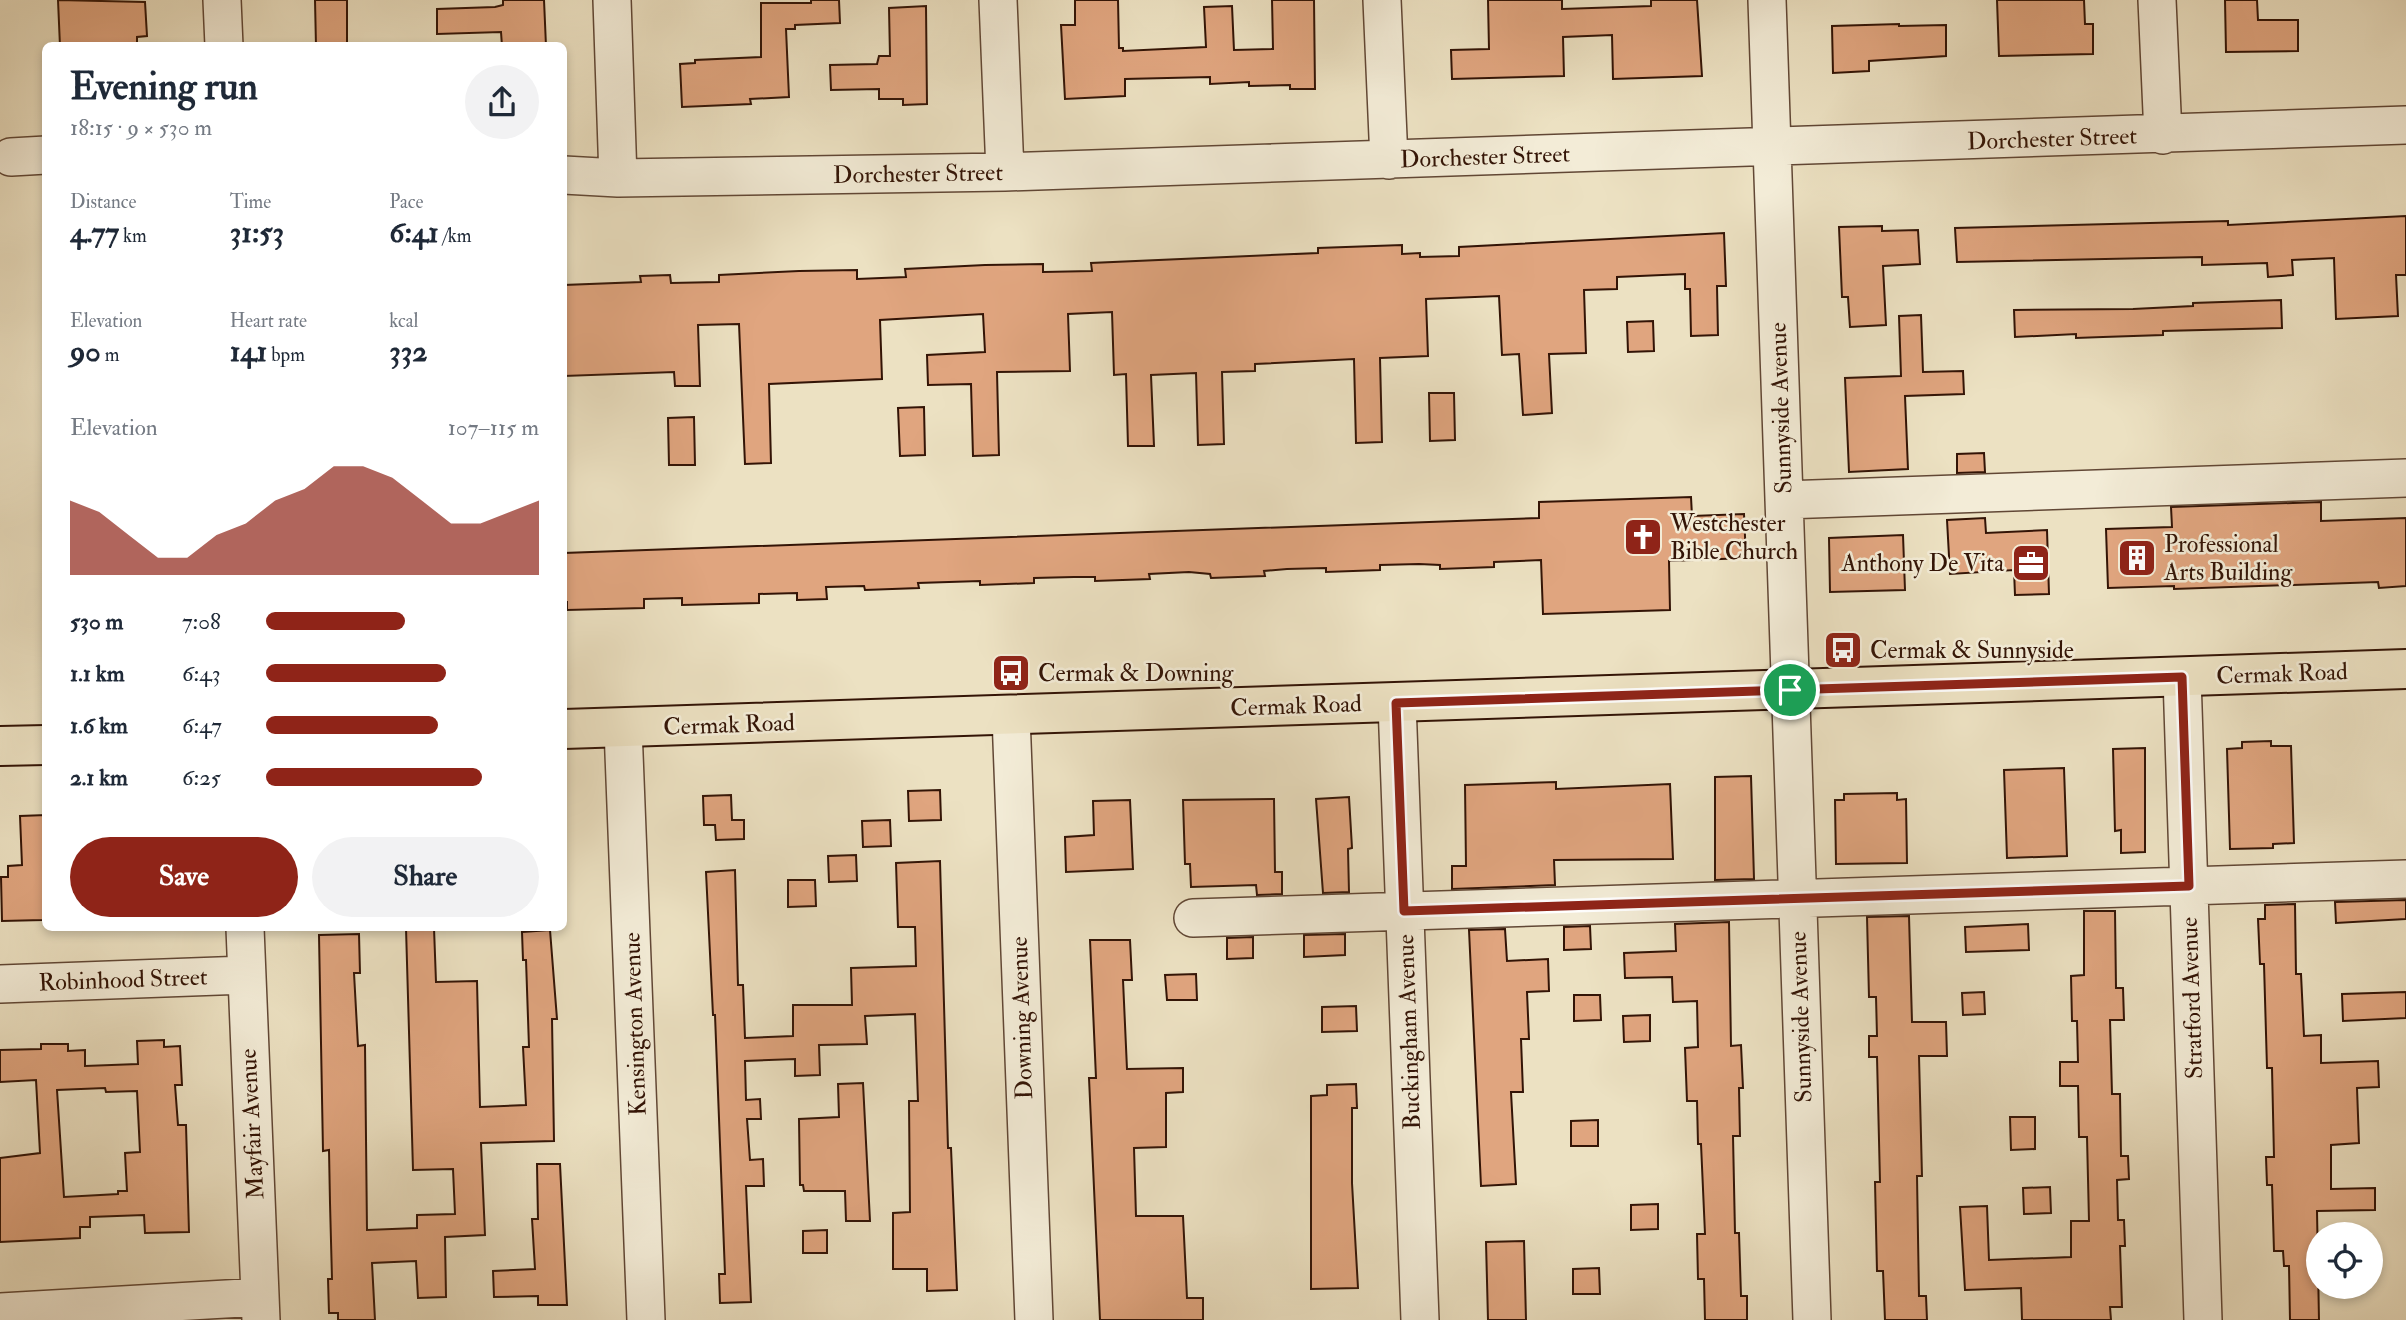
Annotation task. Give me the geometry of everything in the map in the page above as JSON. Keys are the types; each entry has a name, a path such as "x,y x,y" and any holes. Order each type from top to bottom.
{"main road":[{"name":"Cermak Road","path":"567,729 2406,669"},
{"path":"0,746 42,745"}],"street":[{"path":"222,0 224,42"},
{"path":"612,0 618,178"},
{"path":"998,0 1005,173"},
{"path":"1382,0 1389,160"},
{"name":"Sunnyside Avenue","path":"1768,0 1812,1320"},
{"path":"2157,0 2163,135"},
{"name":"Dorchester Street","path":"567,175 618,178 1005,173 2406,125"},
{"path":"1784,500 2406,478"},
{"name":"Stratford Avenue","path":"2182,677 2203,1320"},
{"name":"Buckingham Avenue","path":"1396,703 1420,1320"},
{"name":"Downing Avenue","path":"1011,716 1034,1320"},
{"name":"Kensington Avenue","path":"624,728 646,1320"},
{"path":"1193,918 2406,879"},
{"name":"Mayfair Avenue","path":"245,931 261,1308"},
{"name":"Robinhood Street","path":"0,984 246,975"},
{"path":"0,1311 261,1308"}],"building":[{"path":"58,0 145,2 147,36 137,37 137,42 60,42"},
{"path":"315,0 347,0 347,42 316,42"},
{"path":"503,0 544,0 546,42 502,42 501,32 437,34 437,9 503,5"},
{"path":"811,0 839,0 840,23 795,25 795,29 786,29 789,97 750,99 751,104 682,107 680,64 695,63 695,60 761,57 761,3 811,3"},
{"path":"1075,0 1118,0 1119,48 1123,48 1123,51 1206,47 1204,7 1232,6 1234,50 1273,49 1272,0 1314,0 1315,89 1290,89 1290,85 1249,86 1249,82 1210,84 1210,77 1125,79 1125,96 1065,99 1061,25 1075,25"},
{"path":"1488,0 1562,0 1562,9 1651,6 1651,0 1697,0 1702,76 1613,79 1612,35 1563,37 1564,76 1452,79 1451,50 1489,49"},
{"path":"1997,0 2084,0 2085,24 2093,24 2093,54 1999,56"},
{"path":"2225,0 2257,0 2258,20 2298,20 2298,51 2226,52"},
{"path":"926,6 927,104 903,105 903,99 879,99 879,89 831,90 830,65 877,64 879,56 890,56 889,8"},
{"path":"1946,25 1946,56 1869,61 1869,71 1833,73 1832,26"},
{"path":"2406,216 2406,275 2396,275 2398,316 2336,319 2334,258 2292,260 2293,275 2268,277 2267,263 2202,265 2202,257 1957,262 1955,228 2228,221 2228,225"},
{"path":"1882,226 1882,231 1918,230 1920,264 1883,266 1886,325 1850,327 1848,297 1842,297 1839,227"},
{"path":"1724,233 1726,286 1717,286 1718,335 1691,336 1690,289 1685,289 1685,274 1617,277 1617,289 1584,290 1586,353 1549,354 1552,413 1523,415 1519,354 1502,355 1499,296 1426,299 1428,356 1380,358 1382,442 1356,443 1354,359 1255,364 1255,371 1222,372 1224,444 1198,445 1196,373 1151,375 1154,446 1128,446 1126,374 1114,375 1112,312 1068,314 1070,371 997,372 999,455 973,456 971,384 928,385 927,355 985,352 983,314 880,320 882,379 769,384 771,463 745,464 739,324 698,325 700,386 675,386 674,372 567,376 567,285 641,282 640,276 670,275 671,283 719,282 719,275 799,271 857,270 857,279 906,277 905,269 985,265 1043,264 1043,272 1092,271 1091,263 1318,253 1318,248 1402,245 1402,254 1420,253 1420,257 1459,256 1459,247"},
{"path":"2281,300 2282,328 2163,331 2163,335 2076,338 2076,334 2015,337 2014,310 2133,309 2193,306 2193,303"},
{"path":"1921,315 1923,372 1963,371 1964,394 1905,396 1908,469 1849,472 1845,378 1901,376 1899,316"},
{"path":"1653,321 1654,351 1628,352 1627,322"},
{"path":"1429,393 1454,393 1455,440 1430,441"},
{"path":"924,407 925,455 900,456 898,408"},
{"path":"694,417 695,465 669,465 668,418"},
{"path":"1984,453 1985,472 1957,473 1957,454"},
{"path":"1691,497 1692,516 1744,514 1746,558 1669,561 1670,610 1543,614 1541,560 1494,562 1494,567 1440,569 1440,565 1419,564 1380,565 1380,570 1326,572 1326,568 1287,569 1264,571 1265,576 1211,578 1210,574 1189,572 1149,574 1150,579 1095,581 1095,577 1034,578 1034,583 918,583 919,588 865,590 864,586 826,587 827,599 797,600 797,593 759,594 759,603 682,605 682,598 644,599 644,608 567,610 567,553 1539,518 1539,502"},
{"path":"2321,502 2321,521 2406,518 2406,586 2379,588 2378,582 2174,589 2174,586 2108,588 2106,529 2172,527 2171,507"},
{"path":"1985,518 1986,533 2047,530 2049,594 2015,595 2014,570 1950,574 1947,520"},
{"path":"1903,535 1905,590 1830,592 1829,538"},
{"path":"2271,741 2271,746 2291,746 2294,843 2273,844 2273,848 2230,849 2227,749 2242,748 2242,742"},
{"path":"2145,748 2145,852 2121,853 2121,830 2115,831 2113,749"},
{"path":"2064,768 2067,856 2007,858 2004,770"},
{"path":"1751,776 1754,879 1715,880 1715,777"},
{"path":"1556,782 1556,789 1670,784 1673,859 1554,860 1555,885 1452,889 1452,866 1466,866 1465,785"},
{"path":"940,790 941,820 909,821 908,791"},
{"path":"1897,793 1897,800 1906,799 1907,863 1836,864 1835,800 1844,800 1844,794"},
{"path":"731,795 732,820 744,820 744,839 716,840 715,825 704,825 703,796"},
{"path":"1349,797 1352,848 1348,849 1349,892 1323,893 1316,799"},
{"path":"1274,799 1275,872 1282,872 1282,894 1257,895 1256,885 1191,887 1190,864 1185,864 1183,800"},
{"path":"1130,800 1133,869 1066,872 1065,837 1094,835 1093,801"},
{"path":"42,815 42,920 2,921 1,877 8,877 8,866 22,865 20,816"},
{"path":"890,820 891,846 863,847 862,821"},
{"path":"856,855 857,881 829,882 828,856"},
{"path":"940,861 948,1148 951,1148 957,1290 927,1291 927,1269 893,1269 893,1213 910,1212 909,1101 918,1101 915,1014 865,1016 867,1044 819,1045 820,1075 795,1076 795,1059 745,1061 746,1100 760,1099 761,1119 747,1119 750,1160 763,1159 764,1186 746,1186 751,1302 720,1303 719,1274 725,1274 715,1015 706,872 735,870 738,985 743,985 745,1038 793,1036 793,1005 852,1005 851,968 916,966 915,927 898,927 896,863"},
{"path":"788,880 815,880 816,906 788,907"},
{"path":"2406,900 2406,919 2336,923 2335,902"},
{"path":"2295,904 2296,974 2301,974 2304,1036 2321,1035 2321,1063 2378,1061 2379,1087 2357,1088 2359,1143 2331,1145 2331,1189 2375,1188 2375,1210 2317,1211 2317,1222 2306,1222 2306,1299 2319,1299 2319,1320 2290,1320 2289,1266 2284,1266 2283,1251 2274,1251 2272,1185 2267,1185 2266,1157 2274,1157 2272,1068 2267,1068 2264,964 2260,964 2258,919 2265,919 2265,905"},
{"path":"2084,911 2115,911 2116,988 2123,988 2124,1020 2110,1020 2112,1094 2120,1094 2121,1156 2128,1156 2129,1179 2117,1180 2118,1220 2124,1220 2125,1246 2120,1246 2122,1307 2110,1307 2111,1320 2022,1320 2021,1288 1965,1290 1960,1207 1987,1206 1989,1260 2071,1257 2071,1221 2089,1221 2087,1137 2079,1137 2078,1086 2060,1086 2060,1062 2078,1062 2077,1021 2072,1021 2071,976 2084,975"},
{"path":"1909,916 1912,1022 1946,1022 1947,1056 1919,1056 1922,1176 1917,1176 1919,1296 1926,1296 1927,1320 1885,1320 1883,1271 1877,1271 1875,1182 1880,1182 1877,1057 1869,1057 1869,1036 1877,1036 1876,997 1869,997 1867,917"},
{"path":"1729,922 1731,1046 1741,1045 1743,1088 1739,1088 1740,1136 1733,1136 1735,1233 1739,1233 1741,1296 1747,1296 1747,1320 1705,1320 1704,1279 1698,1279 1697,1234 1705,1234 1701,1144 1698,1144 1697,1101 1687,1101 1685,1048 1698,1047 1697,1001 1673,1002 1672,977 1625,978 1624,953 1676,951 1675,924"},
{"path":"2028,924 2029,950 1966,952 1965,927"},
{"path":"1590,926 1591,949 1564,950 1564,927"},
{"path":"1505,929 1507,961 1548,959 1549,991 1527,992 1529,1039 1521,1039 1523,1092 1511,1092 1516,1184 1481,1186 1469,930"},
{"path":"406,931 434,931 436,982 477,981 480,1107 526,1105 523,1047 529,1047 526,960 523,960 522,932 550,931 557,1019 552,1019 554,1141 481,1143 485,1235 445,1237 446,1297 418,1298 416,1261 372,1263 375,1320 338,1320 338,1313 329,1313 328,1279 332,1279 329,1150 323,1151 319,935 359,934 360,973 354,973 358,1046 365,1045 367,1230 417,1228 417,1215 455,1214 453,1169 413,1170"},
{"path":"1345,934 1345,955 1304,957 1304,935"},
{"path":"1253,937 1253,958 1227,959 1227,938"},
{"path":"1090,940 1130,940 1132,980 1123,980 1127,1069 1183,1068 1183,1092 1166,1093 1166,1147 1134,1148 1136,1216 1183,1216 1187,1298 1203,1298 1203,1320 1100,1320 1089,1078 1096,1078"},
{"path":"1196,974 1197,1000 1167,1000 1165,975"},
{"path":"1984,992 1985,1014 1963,1015 1962,993"},
{"path":"2406,992 2406,1018 2343,1021 2342,994"},
{"path":"1574,995 1600,995 1601,1020 1574,1021"},
{"path":"1356,1006 1357,1031 1322,1032 1322,1007"},
{"path":"1650,1015 1650,1041 1624,1042 1623,1016"},
{"path":"164,1040 164,1047 180,1046 182,1085 175,1085 178,1125 186,1125 189,1232 145,1233 144,1215 90,1217 90,1227 80,1227 80,1238 0,1242 0,1158 40,1153 36,1080 0,1082 0,1050 41,1049 41,1044 68,1044 68,1051 85,1050 85,1066 138,1064 137,1041","holes":["105,1088 106,1092 137,1091 140,1152 125,1153 127,1191 118,1191 118,1194 64,1197 57,1090"]},
{"path":"863,1083 870,1221 846,1221 845,1191 804,1191 803,1185 800,1185 799,1119 839,1117 838,1084"},
{"path":"1356,1084 1357,1108 1352,1108 1352,1183 1358,1288 1311,1289 1311,1096 1327,1095 1327,1085"},
{"path":"2010,1117 2035,1117 2035,1149 2011,1150"},
{"path":"1598,1120 1598,1146 1571,1146 1571,1121"},
{"path":"537,1164 560,1164 567,1305 538,1305 538,1296 494,1297 493,1271 535,1269 532,1219 538,1219"},
{"path":"2050,1187 2051,1213 2024,1214 2023,1188"},
{"path":"1658,1204 1658,1229 1631,1230 1631,1205"},
{"path":"827,1230 827,1253 803,1253 803,1231"},
{"path":"1524,1241 1526,1320 1488,1320 1486,1242"},
{"path":"1599,1268 1600,1294 1573,1294 1573,1269"}],"place":[{"name":"Westchester Bible Church","path":"1643,537"},
{"name":"Professional Arts Building","path":"2137,558"},
{"name":"Anthony De Vita","path":"2031,563"},
{"name":"Cermak & Sunnyside","path":"1843,650"},
{"name":"Cermak & Downing","path":"1011,673"}],"route":[{"path":"2182,677 2189,886 1404,911 1396,703 1790,690 2182,677"}]}
